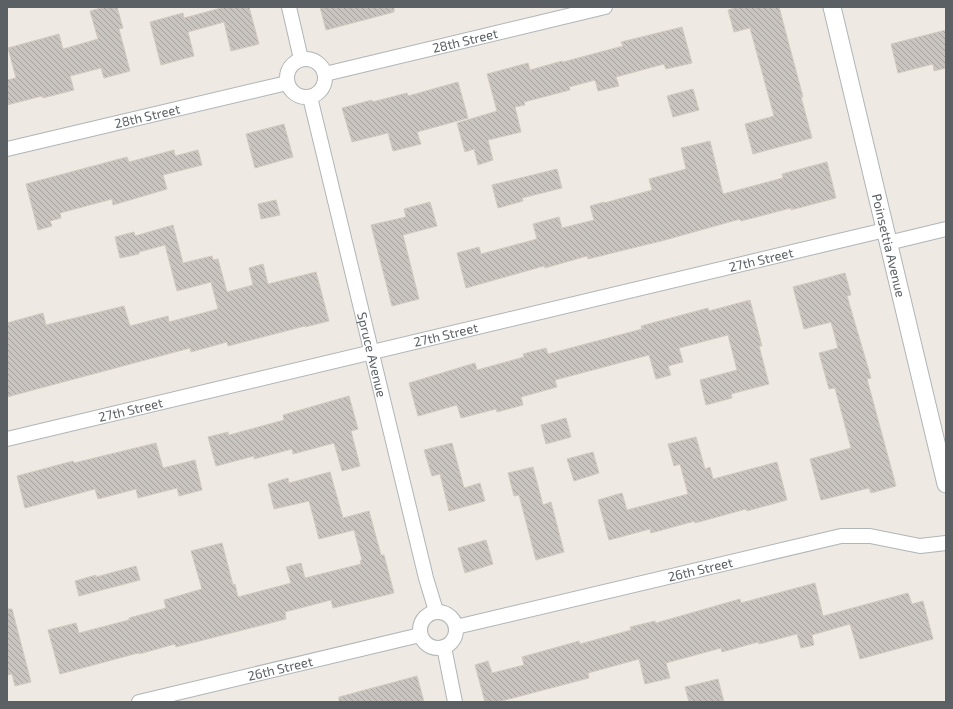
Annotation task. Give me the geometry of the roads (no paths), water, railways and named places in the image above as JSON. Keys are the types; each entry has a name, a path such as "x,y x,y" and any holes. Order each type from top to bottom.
{"street":[{"path":"289,7 301,59"},
{"name":"28th Street","path":"325,74 605,7"},
{"name":"Poinsettia Avenue","path":"832,7 887,237 942,446 946,484"},
{"path":"308,58 319,63 325,74 324,85 321,90 310,97 304,97 293,93 287,82 288,70 291,65 301,59 308,58"},
{"name":"28th Street","path":"7,150 287,82"},
{"name":"Spruce Avenue","path":"310,97 426,578 436,612"},
{"name":"27th Street","path":"7,439 372,352 887,237 946,229"},
{"name":"26th Street","path":"456,627 841,536 870,536 920,546 946,543"},
{"path":"442,612 452,617 456,627 457,632 452,642 444,647 432,648 427,645 420,635 423,619 431,613 442,612"},
{"name":"26th Street","path":"139,702 420,635"},
{"path":"444,647 455,702"}]}
